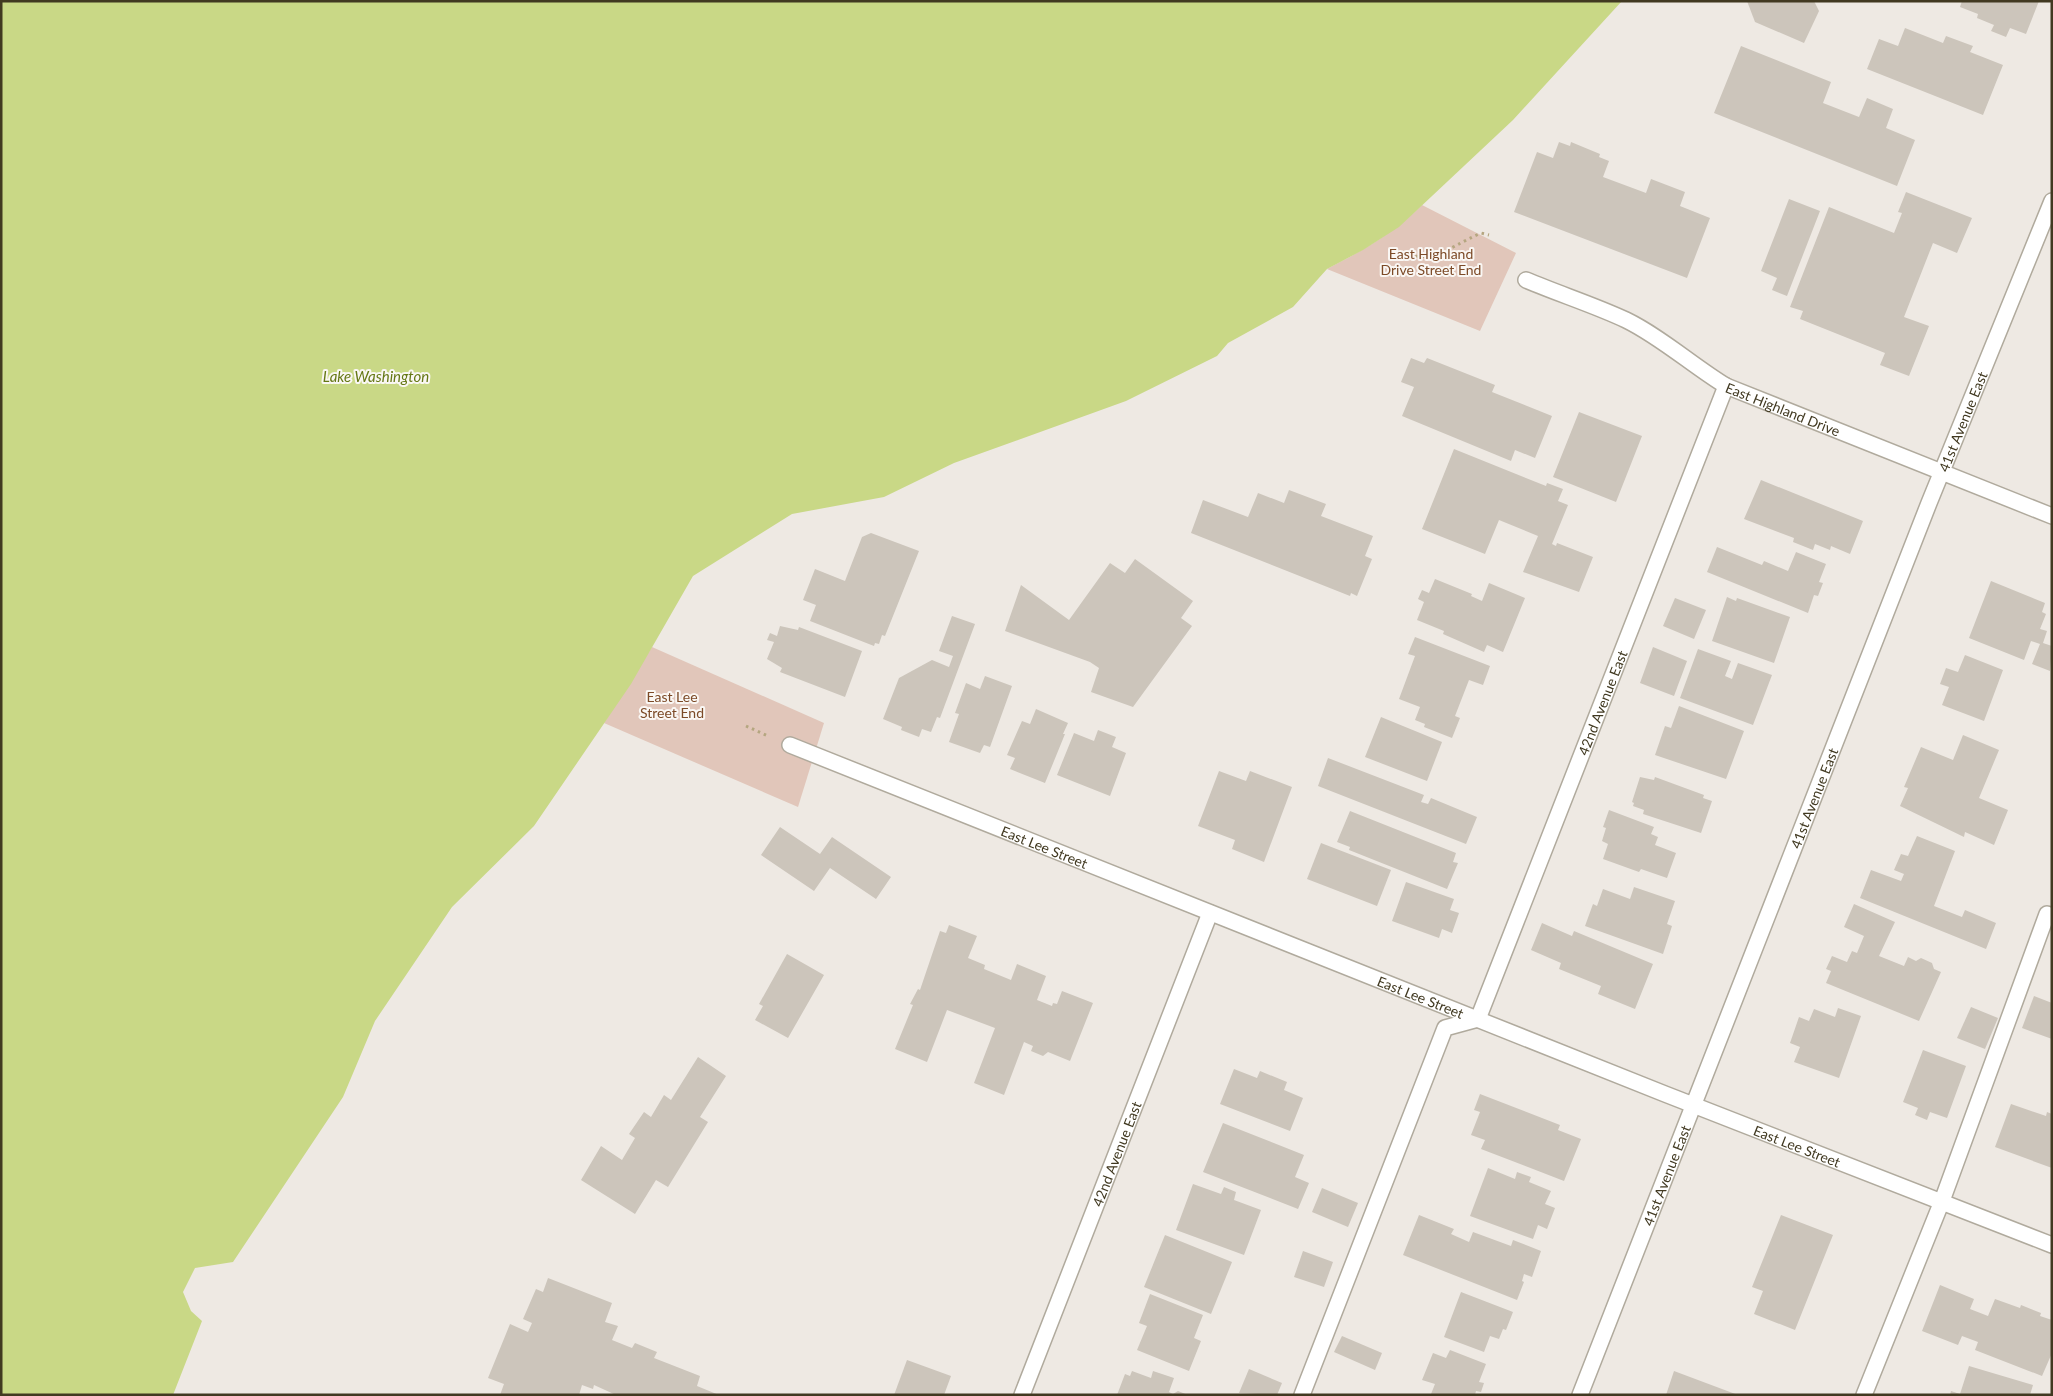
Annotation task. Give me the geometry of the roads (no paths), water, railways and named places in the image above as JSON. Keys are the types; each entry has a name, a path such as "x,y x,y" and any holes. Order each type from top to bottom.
{"street":[{"name":"41st Avenue East","path":"1580,1395 1941,472 2052,202"},
{"name":"East Highland Drive","path":"1526,280 1626,320 1653,336 1694,366 1726,386 2052,516"},
{"name":"42nd Avenue East","path":"1478,1019 1726,386"},
{"name":"East Lee Street","path":"790,745 1695,1105 2052,1244"},
{"name":"42nd Avenue East","path":"1022,1395 1210,913"},
{"path":"1864,1395 1942,1201 2047,914"},
{"path":"1302,1395 1445,1028 1478,1019"}],"water":[{"name":"Lake Washington","path":"1,1 1622,1 1513,120 1399,227 1363,250 1327,269 1293,307 1228,343 1217,356 1126,401 954,463 884,497 792,514 693,576 631,684 534,826 452,907 375,1021 343,1097 233,1262 195,1268 183,1292 191,1311 202,1321 173,1395 1,1395"}],"park label":[{"name":"East Highland Drive Street End","path":"1431,262"},
{"name":"East Lee Street End","path":"672,704"}]}
